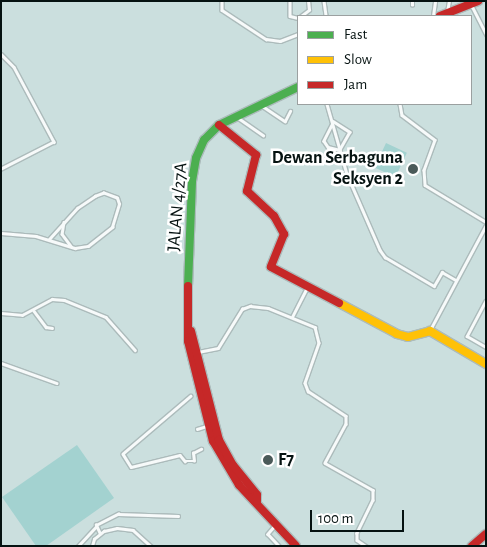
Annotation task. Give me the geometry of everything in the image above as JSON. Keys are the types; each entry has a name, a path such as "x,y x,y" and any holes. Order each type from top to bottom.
{"street":[{"path":"444,15 474,3"},
{"name":"JALAN 4/27A","path":"296,546 257,501 256,495 226,455 210,425 191,356 188,281 193,172 204,140 219,125 297,87"},
{"path":"219,125 256,156 247,192 274,216 284,234 281,248 271,267 307,288 397,334 408,337 430,331 486,364"},
{"name":"JALAN 4/27A","path":"190,326 210,425"},
{"path":"472,546 486,534"}],"lane":[{"path":"222,1 222,10 266,39 280,41 297,34"},
{"path":"290,1 290,16 294,20 297,18"},
{"path":"303,15 309,10 308,1"},
{"path":"324,1 326,15"},
{"path":"433,15 435,1"},
{"path":"444,15 449,1"},
{"path":"474,3 486,34"},
{"path":"1,54 14,67 54,142 1,169"},
{"path":"260,105 285,121 290,111"},
{"path":"327,105 347,174 385,258 434,286 442,272 456,280"},
{"path":"400,105 402,115 435,140 424,170 425,186 486,223 430,331"},
{"path":"236,116 263,135"},
{"path":"332,122 324,141 328,147 340,149"},
{"path":"332,122 350,132 340,149"},
{"path":"1,232 50,239 72,247 88,246 103,237 115,222 117,198 104,193 96,196 64,222 50,239"},
{"path":"64,222 62,234 72,247"},
{"path":"292,317 307,288"},
{"path":"1,313 22,315 52,300 64,300 106,317 135,350"},
{"path":"486,301 467,336 486,347"},
{"path":"196,352 218,348 223,344 242,308 268,308 315,327 318,334 315,358 306,376 308,391 346,416 346,424 325,463 373,490 373,500 357,533 357,540 366,546"},
{"path":"34,310 46,327 52,328"},
{"path":"1,363 57,383"},
{"path":"191,396 123,454 131,467 180,455 185,461 194,461 193,453 201,449"},
{"path":"197,429 210,425"},
{"path":"78,546 100,521 118,514 178,516"},
{"path":"277,523 268,534 279,546"},
{"path":"96,527 100,534"},
{"path":"92,546 100,534 116,528 133,530 151,546"}],"shaded area":[{"path":"386,143 407,153 395,177 375,167"},
{"path":"77,445 114,498 46,546 36,546 2,497"}],"traffic: fast":[{"path":"188,286 192,181 196,158 204,140 219,125 297,87"}],"traffic: slow":[{"path":"339,303 397,334 408,337 430,331 486,364"}],"traffic: jam":[{"path":"443,15 478,1"},
{"path":"219,125 256,155 247,191 274,216 284,234 271,267 339,303"},
{"path":"188,286 188,341 213,441 239,485 296,546"},
{"path":"191,331 219,440 233,465 257,495 257,501"},
{"path":"472,546 486,534"}],"place":[{"name":"Dewan Serbaguna Seksyen 2","path":"413,169"},
{"name":"F7","path":"268,460"}]}
